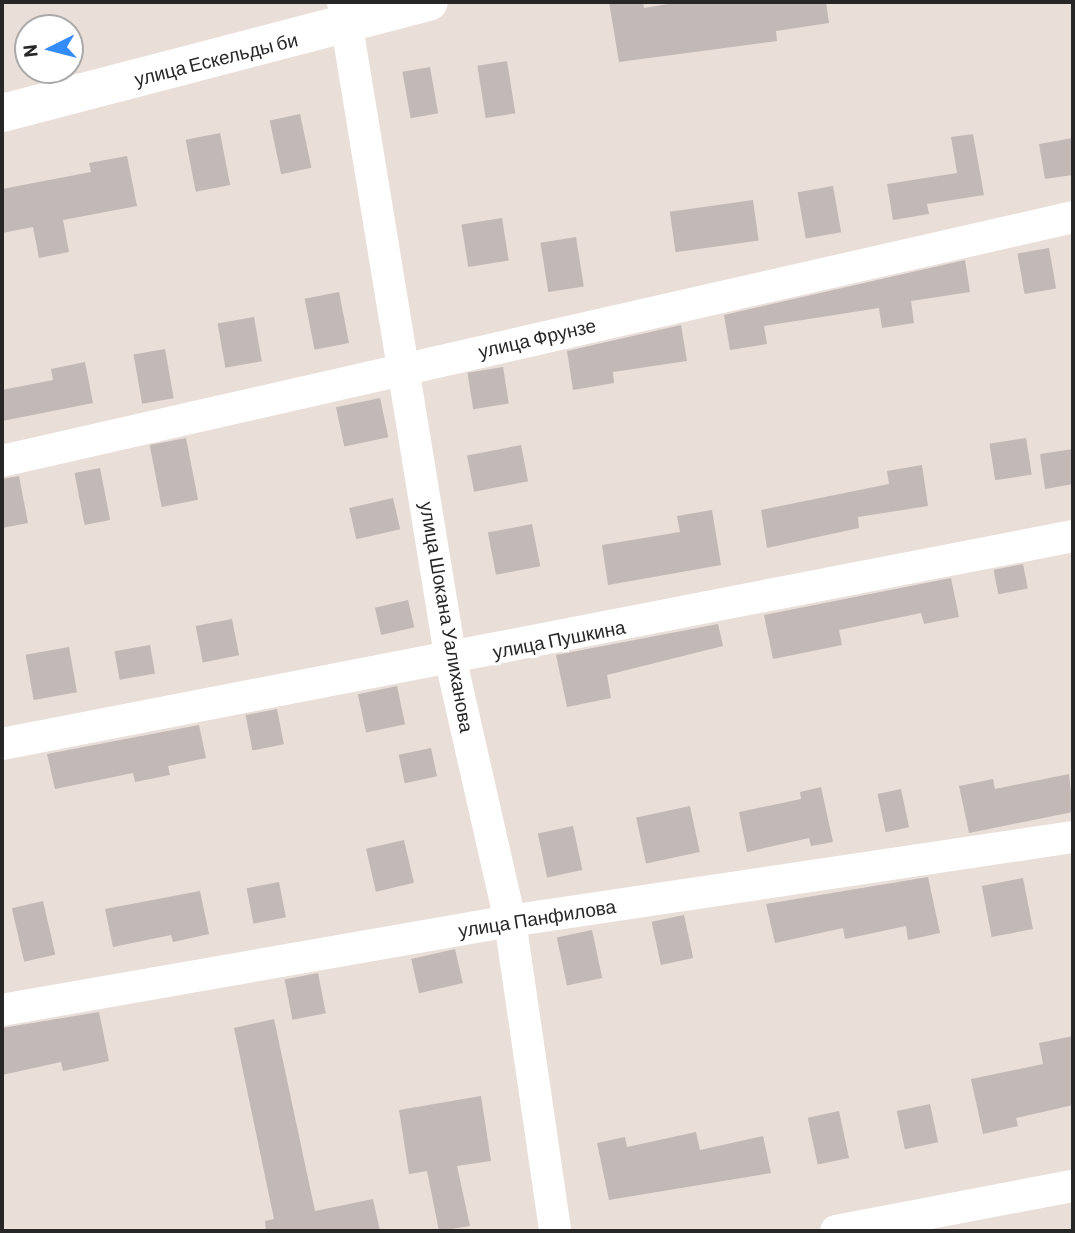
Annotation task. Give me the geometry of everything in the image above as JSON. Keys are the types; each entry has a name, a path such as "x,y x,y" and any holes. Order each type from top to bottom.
{"street":[{"name":"улица Ескельды би","path":"2,113 345,13 429,2"},
{"name":"улица Шокана Уалиханова","path":"345,13 451,661 510,921 555,1231"},
{"name":"улица Фрунзе","path":"2,461 1073,217"},
{"name":"улица Пушкина","path":"2,744 451,661 1073,536"},
{"name":"улица Панфилова","path":"2,1010 510,921 1073,836"},
{"path":"836,1231 1073,1186"}],"building":[{"path":"609,2 643,2 644,8 680,2 826,2 829,23 776,31 777,41 619,62"},
{"path":"507,61 515,113 486,118 477,66"},
{"path":"430,67 438,113 411,118 402,72"},
{"path":"300,114 311,168 281,174 270,120"},
{"path":"220,133 230,185 196,192 186,140"},
{"path":"973,134 984,195 927,204 929,214 893,220 887,184 957,173 951,137"},
{"path":"1073,138 1073,175 1045,179 1039,144"},
{"path":"127,156 137,206 63,220 69,252 39,258 33,227 2,233 2,189 91,172 89,163"},
{"path":"833,186 841,232 806,239 798,192"},
{"path":"753,200 759,241 676,252 670,212"},
{"path":"502,218 509,260 468,267 462,224"},
{"path":"576,237 584,286 548,292 540,243"},
{"path":"1049,248 1056,288 1025,294 1017,254"},
{"path":"965,260 970,292 911,301 914,323 882,328 879,308 764,326 767,344 730,350 724,315"},
{"path":"339,292 349,343 315,350 305,299"},
{"path":"254,317 262,361 225,368 218,323"},
{"path":"681,325 687,361 613,372 614,383 573,390 567,351"},
{"path":"165,349 174,398 142,404 133,355"},
{"path":"85,362 93,403 2,421 2,390 53,380 51,369"},
{"path":"503,367 509,404 473,409 467,373"},
{"path":"380,398 388,437 344,446 336,407"},
{"path":"186,438 198,500 162,507 150,445"},
{"path":"1026,438 1032,475 995,480 989,444"},
{"path":"521,445 528,481 474,492 467,455"},
{"path":"1073,449 1073,484 1045,489 1040,454"},
{"path":"922,465 928,506 858,517 859,528 767,548 761,510 889,484 887,471"},
{"path":"100,468 110,520 85,525 74,473"},
{"path":"19,476 28,523 2,528 2,479"},
{"path":"393,498 400,529 356,539 349,508"},
{"path":"712,510 721,565 608,585 602,545 680,532 677,516"},
{"path":"532,524 540,566 496,575 488,533"},
{"path":"1023,564 1028,589 998,594 994,570"},
{"path":"951,578 959,617 924,624 921,613 839,630 842,645 773,659 764,615"},
{"path":"408,600 414,627 381,635 375,608"},
{"path":"232,619 239,655 203,662 196,626"},
{"path":"718,624 723,646 607,675 611,698 567,707 556,655"},
{"path":"150,645 155,674 120,680 115,651"},
{"path":"69,647 77,692 34,700 26,655"},
{"path":"397,686 405,724 366,732 358,694"},
{"path":"277,709 284,744 252,750 246,715"},
{"path":"199,725 206,758 168,766 170,775 135,782 133,773 55,789 47,754"},
{"path":"431,748 437,776 405,783 399,755"},
{"path":"1069,774 1073,812 969,833 959,786 993,779 995,789"},
{"path":"821,787 833,842 811,846 809,838 747,852 739,812 801,799 800,792"},
{"path":"901,789 909,827 886,832 878,794"},
{"path":"690,806 700,852 646,863 636,817"},
{"path":"573,826 582,870 547,878 538,833"},
{"path":"404,840 414,883 376,892 366,849"},
{"path":"928,877 940,933 908,940 906,926 845,939 843,928 775,943 766,904"},
{"path":"1023,878 1033,929 992,937 982,886"},
{"path":"279,882 286,917 253,924 247,888"},
{"path":"200,891 209,934 173,942 171,935 113,947 105,909"},
{"path":"43,901 55,955 24,962 12,908"},
{"path":"684,915 693,958 661,965 652,922"},
{"path":"592,930 602,978 567,985 557,937"},
{"path":"455,949 463,983 419,993 411,959"},
{"path":"318,973 326,1013 292,1020 285,979"},
{"path":"99,1012 109,1061 63,1071 61,1062 2,1075 2,1028"},
{"path":"274,1019 315,1211 373,1199 380,1231 266,1231 265,1221 274,1219 234,1028"},
{"path":"1073,1036 1073,1105 1016,1118 1018,1126 983,1134 971,1079 1043,1064 1039,1043"},
{"path":"481,1096 491,1161 457,1166 470,1226 439,1231 427,1171 409,1174 399,1110"},
{"path":"930,1104 938,1142 905,1149 897,1111"},
{"path":"839,1111 849,1158 818,1165 808,1118"},
{"path":"696,1132 700,1150 763,1136 771,1173 609,1200 597,1143 625,1137 627,1147"}]}
